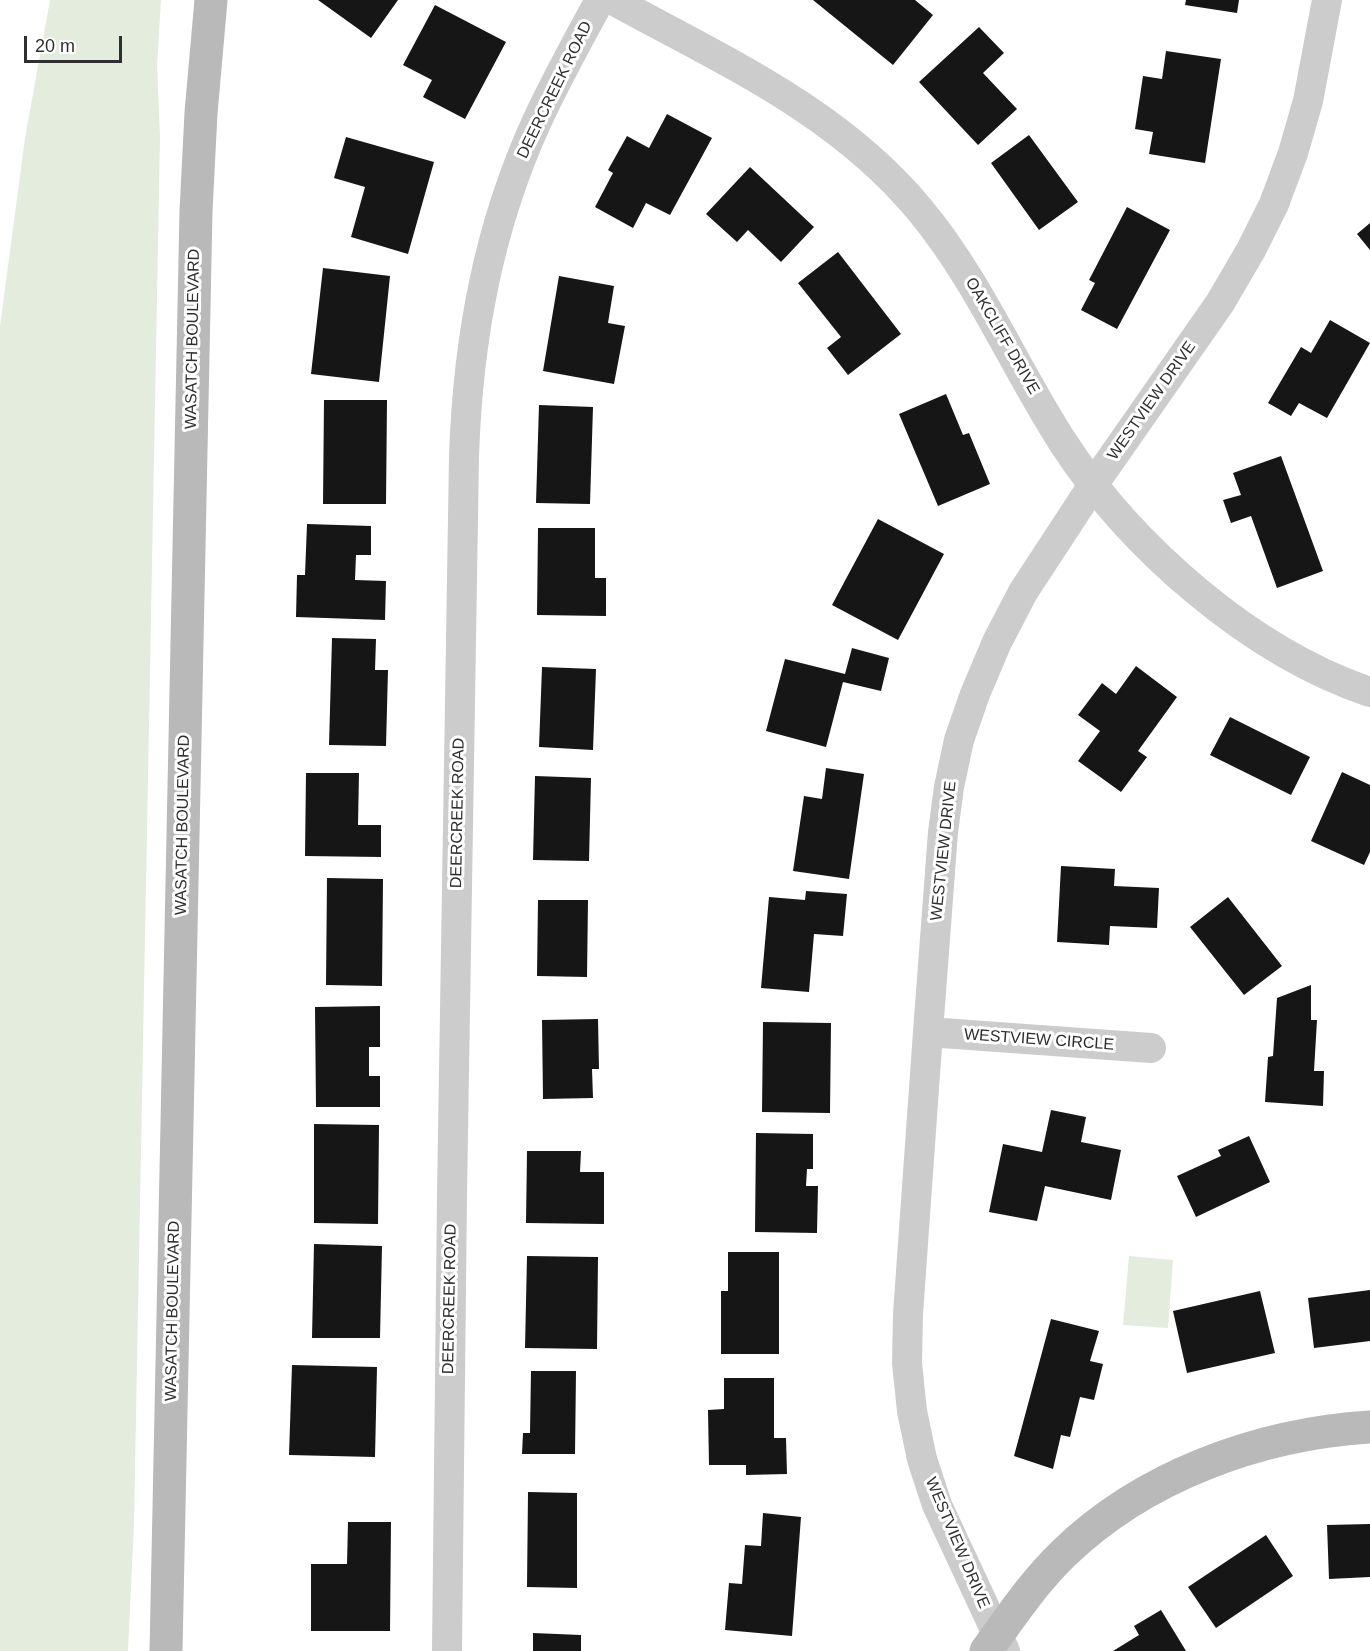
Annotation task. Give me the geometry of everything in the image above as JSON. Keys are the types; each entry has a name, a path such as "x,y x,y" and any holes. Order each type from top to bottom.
{"street":[{"name":"WASATCH BOULEVARD","path":"166,1651 196,210 201,113 211,0"},
{"name":"DEERCREEK ROAD","path":"447,1651 452,1183 468,378 482,292 504,208 537,122 600,0"},
{"name":"OAKCLIFF DRIVE","path":"613,0 799,104 838,131 894,180 921,210 949,248 980,297 1063,442 1093,485 1150,548 1187,582 1262,639 1330,677 1370,692"},
{"name":"WESTVIEW DRIVE","path":"996,1646 938,1505 922,1459 912,1411 907,1363 908,1314 928,1032 943,832 949,787 959,740 988,663 1017,602 1093,485 1220,303 1251,250 1274,204 1293,153 1308,101 1327,0"},
{"name":"WESTVIEW CIRCLE","path":"928,1032 1151,1048"},
{"path":"996,1646 1041,1577 1063,1554 1110,1515 1136,1498 1167,1481 1236,1453 1318,1433 1370,1427"}],"green space":[{"path":"50,0 161,0 157,65 160,137 134,1523 128,1651 0,1651 0,326 25,138"},
{"path":"1129,1256 1173,1260 1168,1328 1123,1325"}],"building":[{"path":"318,0 398,0 371,38"},
{"path":"813,0 915,0 933,15 893,65"},
{"path":"1186,0 1239,0 1237,13 1185,5"},
{"path":"435,5 506,42 465,119 423,97 432,80 403,65"},
{"path":"979,27 1004,53 983,73 1017,109 978,145 919,82"},
{"path":"1166,51 1221,59 1205,163 1149,154 1153,132 1135,129 1143,76 1162,79"},
{"path":"667,114 712,138 670,215 646,203 633,228 595,207 613,173 608,170 627,136 649,148"},
{"path":"1029,135 1078,202 1039,230 991,163"},
{"path":"346,137 434,162 408,254 351,237 365,187 334,178"},
{"path":"750,167 814,227 781,262 748,230 737,242 706,214"},
{"path":"1127,207 1170,230 1117,329 1081,310 1095,283 1089,280"},
{"path":"1370,223 1370,250 1357,234"},
{"path":"838,252 901,334 848,375 827,348 841,337 798,283"},
{"path":"323,268 390,276 379,382 311,374"},
{"path":"559,276 614,286 608,323 625,326 614,384 543,371"},
{"path":"1330,320 1370,343 1327,418 1299,403 1291,416 1268,403 1301,347 1311,353"},
{"path":"946,394 963,435 969,433 990,484 938,506 899,414"},
{"path":"324,400 387,400 386,504 323,504"},
{"path":"539,405 593,407 590,504 536,503"},
{"path":"1281,456 1323,571 1277,588 1251,516 1231,523 1223,500 1241,495 1233,473"},
{"path":"878,519 944,554 898,640 832,605"},
{"path":"307,524 371,526 371,555 356,555 355,580 386,581 385,620 296,617 297,575 305,575"},
{"path":"538,528 595,528 595,578 606,578 606,616 537,615"},
{"path":"332,638 376,639 375,670 388,670 386,746 329,745"},
{"path":"852,648 889,658 881,691 843,682 826,747 766,731 785,659 845,674"},
{"path":"1136,666 1177,697 1138,751 1147,757 1121,792 1078,761 1100,731 1078,715 1102,683 1116,694"},
{"path":"542,667 596,669 593,750 539,747"},
{"path":"1230,717 1310,757 1291,795 1210,755"},
{"path":"826,768 864,774 849,879 793,871 804,796 822,799"},
{"path":"1342,772 1370,785 1370,852 1364,865 1311,841"},
{"path":"306,773 359,773 358,825 381,825 381,857 305,856"},
{"path":"535,776 591,778 589,861 533,860"},
{"path":"1061,866 1115,869 1114,886 1159,888 1157,928 1110,926 1109,945 1057,942"},
{"path":"327,878 383,879 382,986 326,985"},
{"path":"806,891 847,894 843,936 814,934 809,992 761,988 769,897 805,900"},
{"path":"1228,897 1282,966 1244,995 1190,927"},
{"path":"538,900 588,900 587,977 537,976"},
{"path":"1311,985 1311,1020 1317,1020 1314,1071 1324,1071 1323,1106 1265,1102 1268,1057 1273,1056 1277,998"},
{"path":"380,1006 380,1047 369,1047 369,1076 380,1076 380,1107 316,1107 315,1007"},
{"path":"598,1019 599,1069 592,1069 593,1098 543,1099 542,1020"},
{"path":"763,1022 831,1023 830,1113 762,1112"},
{"path":"1051,1110 1086,1117 1081,1142 1121,1150 1111,1200 1045,1186 1037,1221 989,1212 1003,1144 1042,1152"},
{"path":"314,1124 379,1125 378,1224 314,1223"},
{"path":"756,1133 813,1134 813,1169 807,1169 806,1186 818,1186 817,1233 755,1232"},
{"path":"1249,1136 1270,1182 1196,1217 1177,1176 1221,1156 1218,1150"},
{"path":"527,1151 581,1151 580,1172 604,1172 604,1224 526,1223"},
{"path":"314,1244 382,1246 380,1338 312,1338"},
{"path":"728,1252 779,1252 779,1354 721,1354 721,1291 728,1291"},
{"path":"527,1256 598,1257 597,1349 525,1348"},
{"path":"1370,1290 1370,1341 1314,1348 1308,1298"},
{"path":"1260,1291 1275,1353 1187,1373 1173,1311"},
{"path":"1051,1319 1099,1331 1090,1361 1103,1364 1094,1400 1080,1397 1070,1437 1061,1435 1053,1469 1014,1456"},
{"path":"292,1365 377,1367 375,1457 289,1455"},
{"path":"531,1371 576,1371 575,1454 522,1454 523,1433 530,1433"},
{"path":"724,1378 774,1378 774,1438 786,1438 787,1474 746,1475 746,1465 709,1465 708,1410 724,1409"},
{"path":"528,1492 577,1493 577,1588 527,1587"},
{"path":"763,1513 801,1517 792,1636 725,1630 729,1583 742,1584 745,1545 761,1546"},
{"path":"348,1522 391,1522 390,1631 311,1631 311,1564 347,1564"},
{"path":"1370,1524 1370,1577 1329,1579 1327,1525"},
{"path":"1266,1535 1293,1576 1216,1628 1188,1587"},
{"path":"1161,1610 1186,1651 1113,1651 1139,1635 1134,1626"},
{"path":"533,1633 581,1635 581,1651 533,1651"}]}
